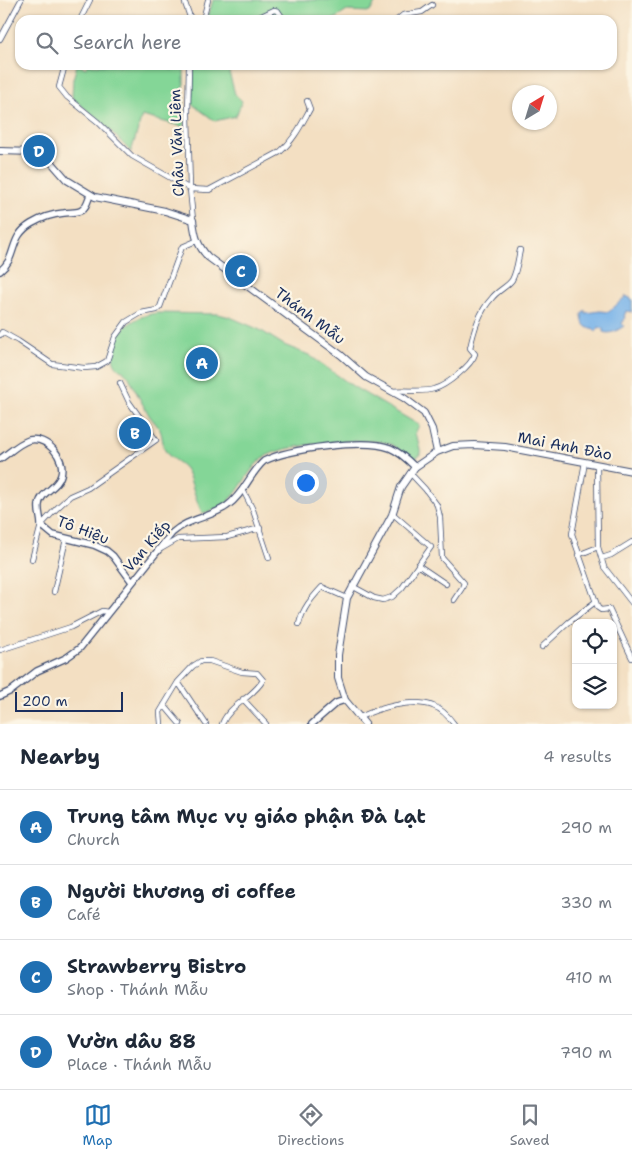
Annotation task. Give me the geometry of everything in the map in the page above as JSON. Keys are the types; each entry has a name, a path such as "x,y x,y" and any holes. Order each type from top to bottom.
{"main road":[{"path":"0,152 32,152 46,156 67,180 90,195 108,201 165,211 194,220 196,241"},
{"name":"Thánh Mẫu","path":"196,241 201,249 221,267 326,344 366,377 411,402 424,413 432,429 437,452"},
{"name":"Mai Anh Đào","path":"345,700 338,678 338,655 347,598 392,514 398,495 415,467 437,452 453,446 474,445 505,447 632,471"},
{"path":"345,700 365,724"}],"street":[{"path":"0,39 20,0"},
{"path":"82,15 90,0"},
{"path":"184,0 189,15"},
{"path":"204,15 208,0"},
{"path":"408,15 422,12 432,5"},
{"path":"264,15 274,10 278,11 281,15"},
{"path":"63,70 59,84 60,89 67,97 98,122 132,156 190,190 209,190 280,152 296,134 310,109 307,101"},
{"name":"Châu Văn Liêm","path":"189,70 187,98 190,190 194,220"},
{"path":"0,271 9,262 16,240 26,228 49,216 80,211 85,206 90,195"},
{"path":"0,335 2,332 52,364 84,368 103,364 109,358 115,337 126,322 141,313 156,310 160,307 182,247 196,241"},
{"path":"391,390 436,389 467,367 475,354 470,348 481,314 491,298 512,280 520,250"},
{"path":"32,559 41,525 70,496 88,488 156,440 129,402 120,383"},
{"name":"Tô Hiệu","path":"0,459 25,442 32,440 42,441 56,453 61,464 61,476 40,500 41,525 53,535 107,550 132,582"},
{"name":"Vạn Kiếp","path":"0,696 11,691 37,670 76,652 158,550 180,526 226,506 243,490 264,461 278,455 314,448 360,444 384,446 395,450 415,467"},
{"path":"585,462 572,534 599,610 609,609 632,658"},
{"path":"597,464 598,548 604,567 632,603"},
{"path":"410,473 425,489 440,513 442,558 464,583 454,600"},
{"path":"243,490 254,510 270,558"},
{"path":"352,586 374,598 383,600 392,597 402,588 431,547 392,514"},
{"path":"158,550 178,539 235,536 260,528"},
{"path":"54,592 66,539"},
{"path":"602,558 611,555 632,542"},
{"path":"578,555 598,548"},
{"path":"418,565 446,584"},
{"path":"299,624 306,605 322,588 347,598"},
{"path":"542,647 569,622 596,602"},
{"path":"0,650 72,627 102,611 108,612"},
{"path":"161,724 160,712 178,682 193,666 201,661 210,661 242,672 257,673 263,680 260,686 228,713 222,724"},
{"path":"178,682 206,724"},
{"path":"243,699 266,724"},
{"path":"314,724 336,703 345,700"},
{"path":"360,717 378,708 415,703 439,708 454,724"},
{"path":"164,705 180,724"}],"green space":[{"path":"213,0 377,0 370,12 347,11 341,15 208,15"},
{"path":"76,70 184,70 184,127 142,116 131,152 103,123 72,98"},
{"path":"194,70 228,70 235,94 242,101 236,116 215,121 192,104"},
{"path":"157,313 218,314 230,317 260,330 284,345 309,355 354,387 419,425 415,434 421,454 412,461 394,446 376,441 343,441 287,449 263,458 255,465 238,490 224,505 202,513 186,470 166,452 159,428 150,417 127,374 116,366 113,359 114,345 122,331 134,320"}],"water":[{"path":"626,296 632,299 632,312 626,311 622,324 624,326 609,333 603,332 603,329 599,327 596,332 593,328 587,328 584,324 582,314 585,310 585,313 609,312"}],"place":[{"name":"Vườn dâu 88","path":"39,151"},
{"name":"Strawberry Bistro","path":"241,271"},
{"name":"Trung tâm Mục vụ giáo phận Đà Lạt","path":"202,363"},
{"name":"Người thương ơi coffee","path":"135,433"}]}
